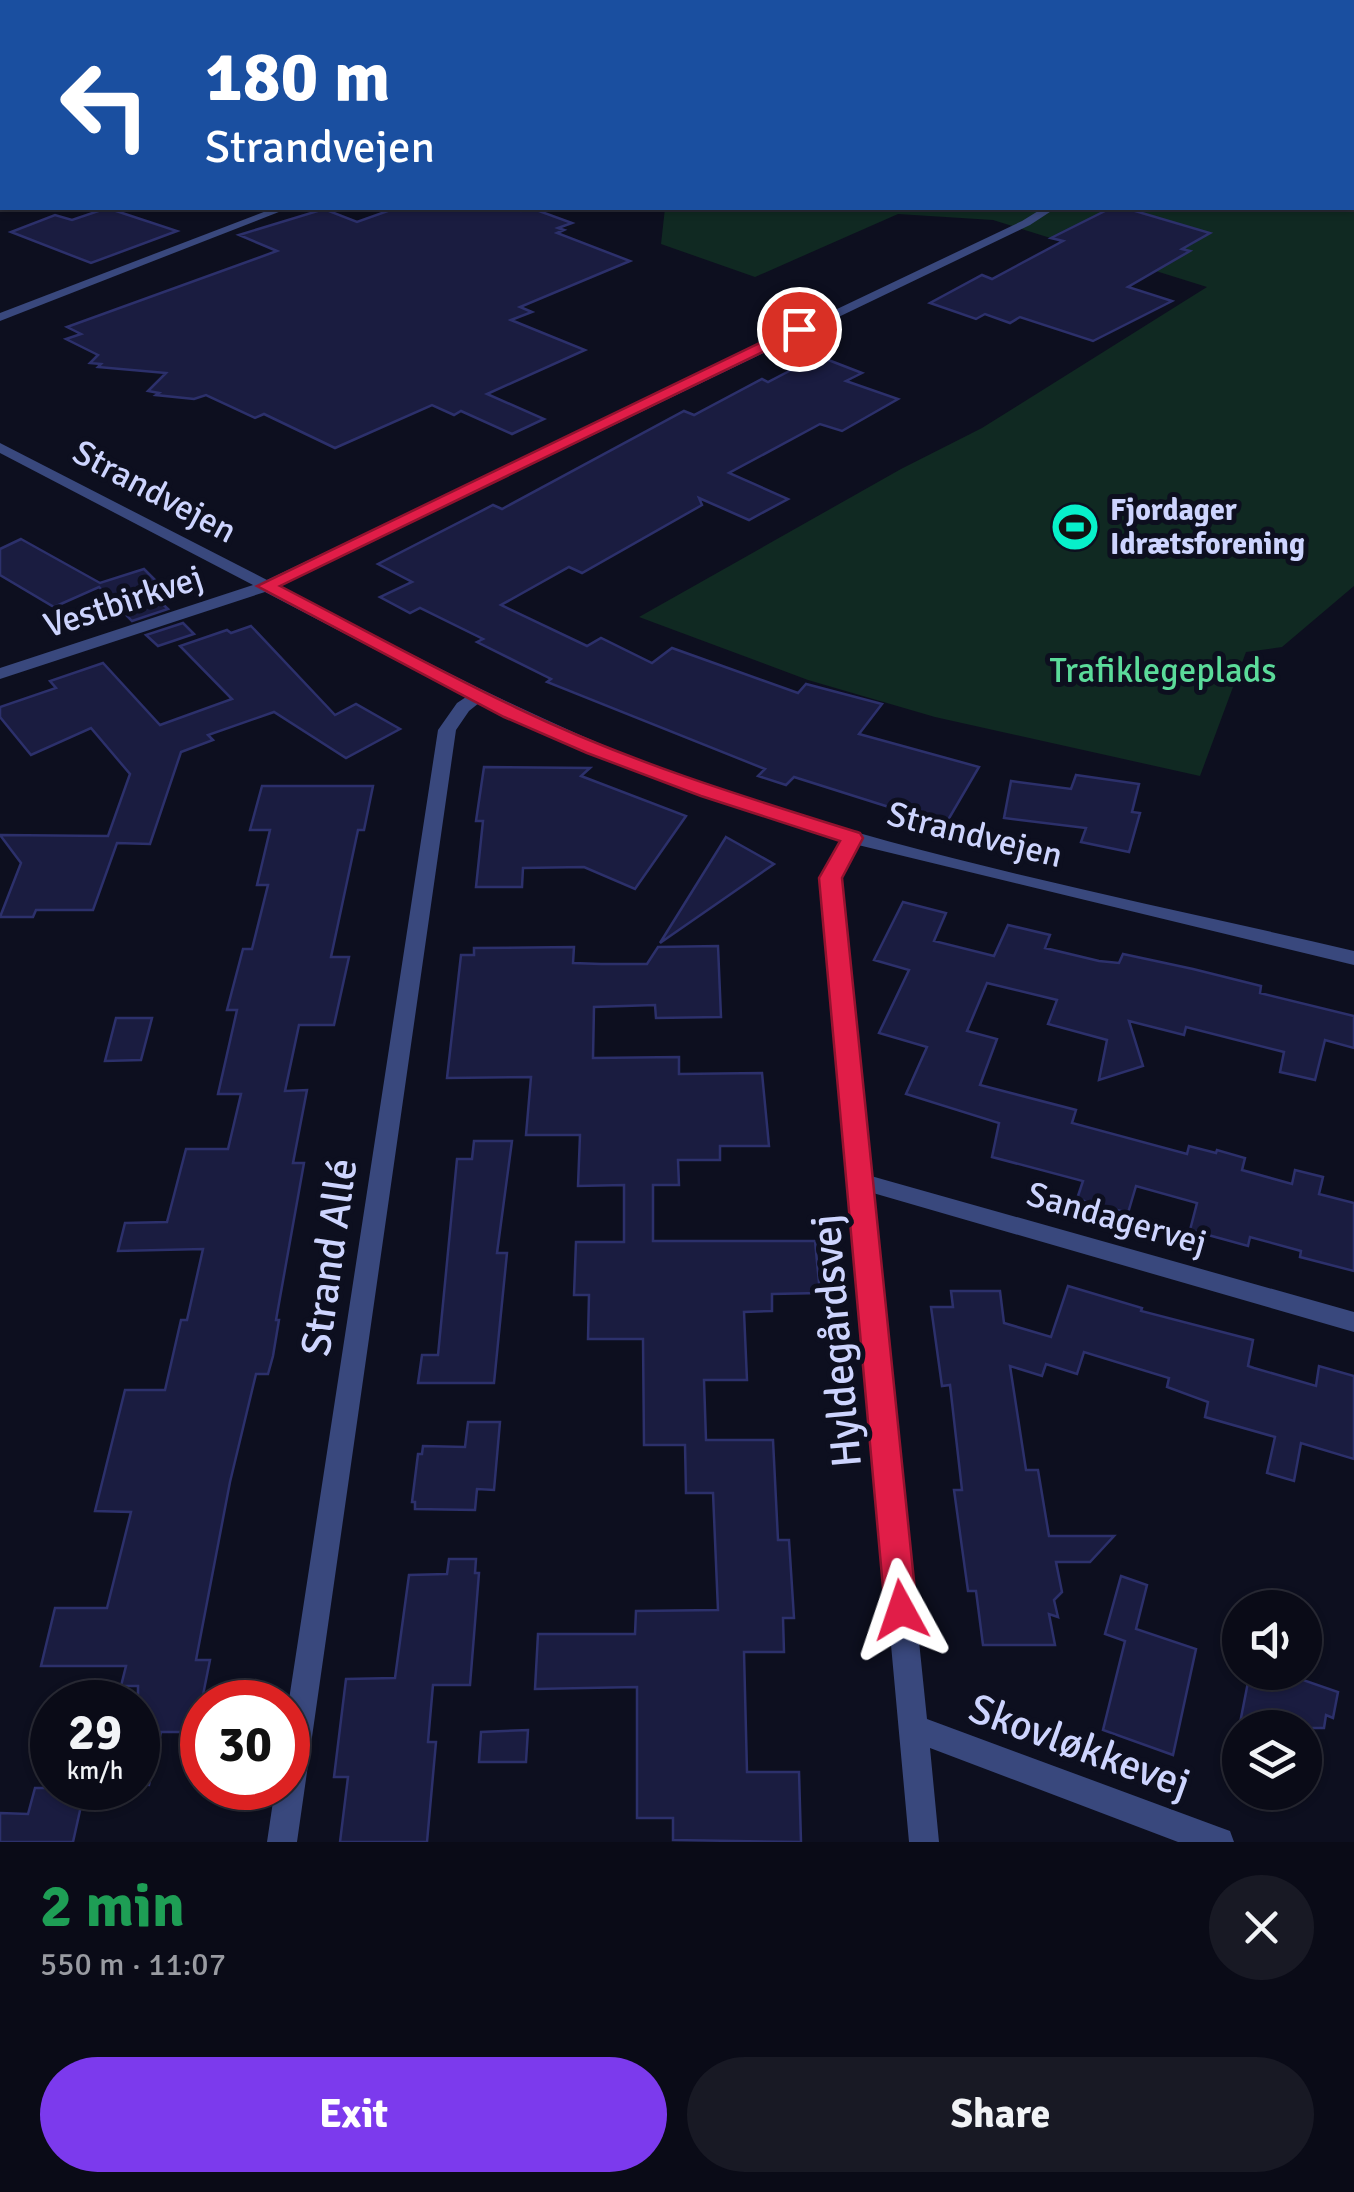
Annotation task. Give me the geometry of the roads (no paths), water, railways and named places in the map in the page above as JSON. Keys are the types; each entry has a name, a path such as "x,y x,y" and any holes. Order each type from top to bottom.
{"street":[{"path":"0,317 278,210"},
{"name":"Vestbirkvej","path":"0,674 266,586 1047,210"},
{"name":"Strandvejen","path":"0,447 478,696 594,749 692,786 852,838 1354,958"},
{"name":"Strand Allé","path":"282,1842 447,730 463,707 478,696"},
{"name":"Hyldegårdsvej","path":"852,838 830,878 924,1842"},
{"name":"Sandagervej","path":"860,1181 1354,1322"},
{"name":"Skovløkkevej","path":"912,1728 1219,1842"}],"place":[{"name":"Fjordager Idrætsforening","path":"1075,527"}],"park label":[{"name":"Trafiklegeplads","path":"1163,670"}]}
